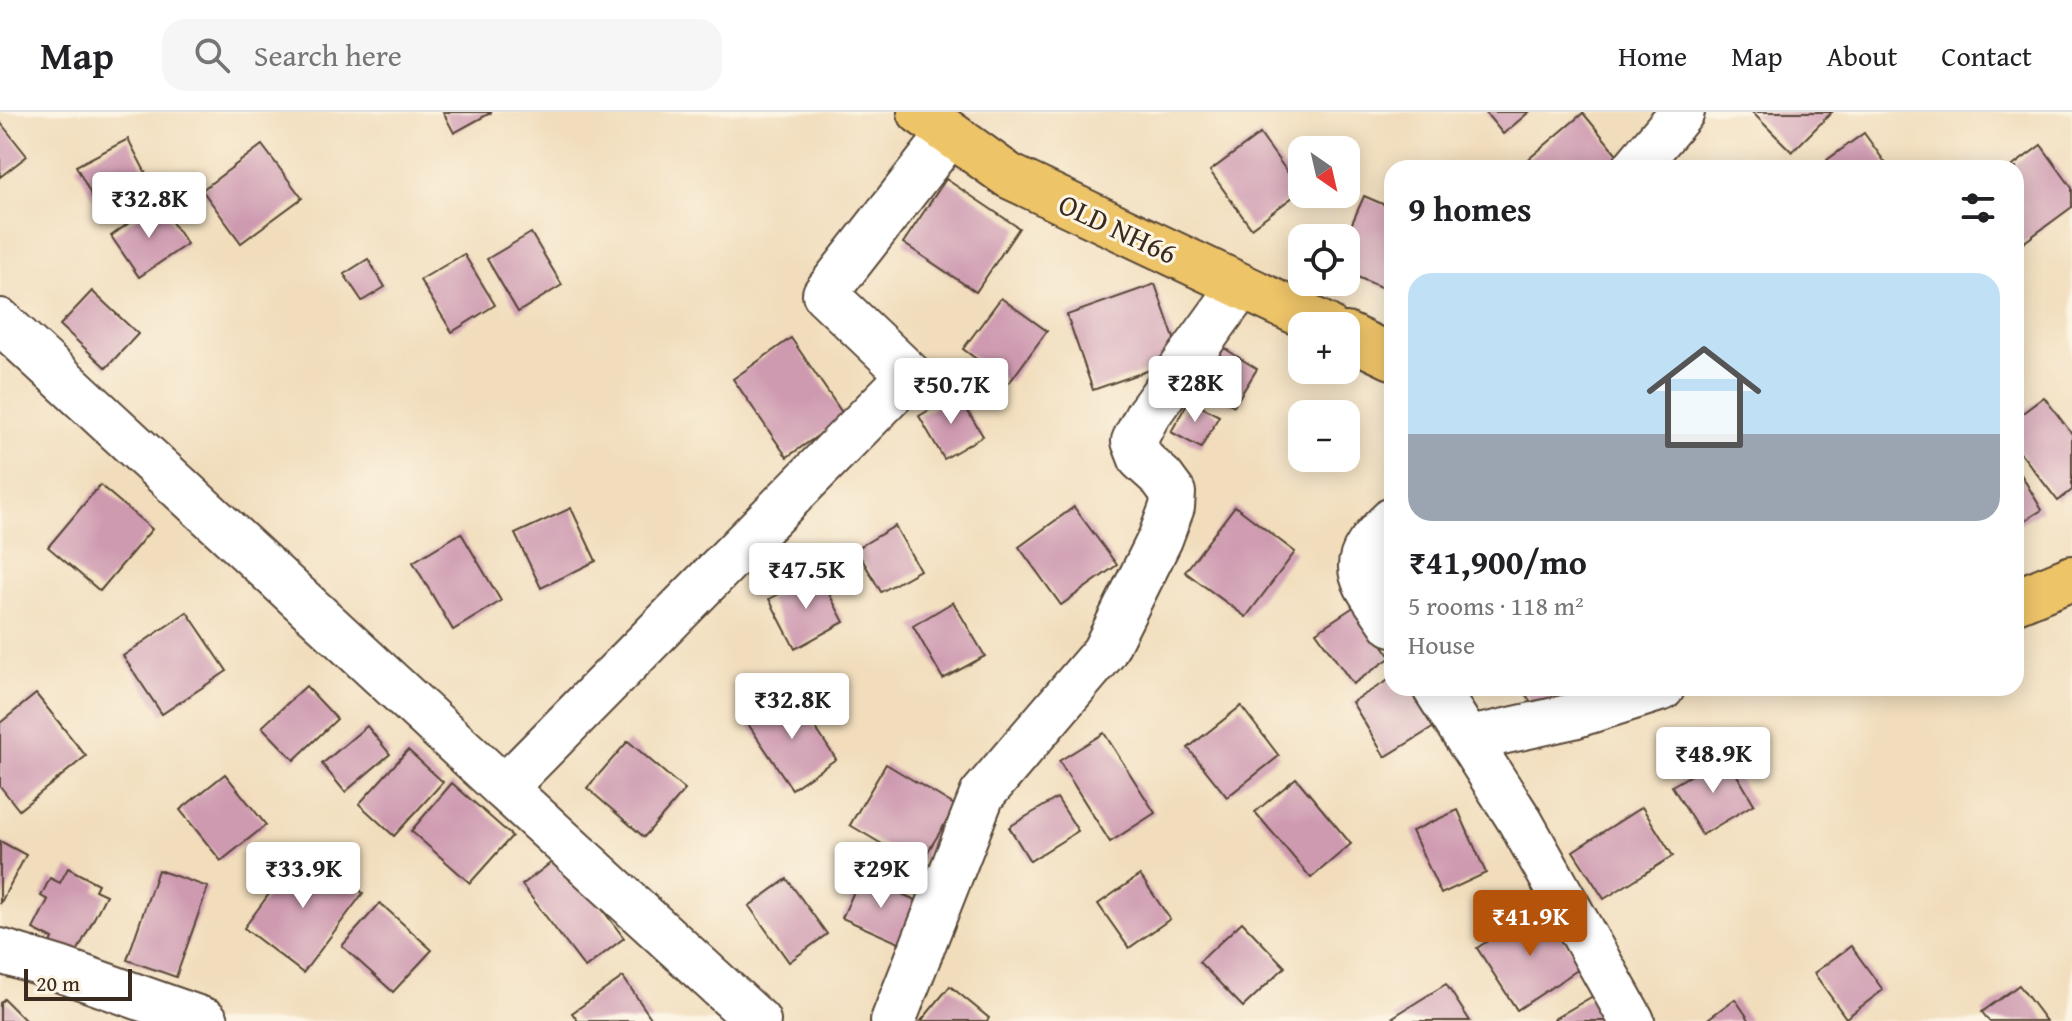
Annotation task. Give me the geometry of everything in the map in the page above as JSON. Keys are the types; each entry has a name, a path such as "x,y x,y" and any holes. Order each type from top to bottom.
{"main road":[{"name":"OLD NH66","path":"935,123 1009,176 1296,312"},
{"path":"1360,342 1384,353"},
{"path":"2024,598 2072,578"}],"street":[{"path":"1642,160 1682,112"},
{"path":"504,788 910,375 825,294 935,123"},
{"path":"893,1021 982,795 1104,652 1160,539 1172,507 1173,493 1141,459 1134,441 1147,416 1241,286"},
{"path":"0,321 758,1021"},
{"path":"1384,528 1362,554 1360,577 1384,612"},
{"path":"1440,696 1528,834 1632,1021"},
{"path":"1470,739 1573,716 1637,696"},
{"path":"0,951 206,1021"}],"building":[{"path":"443,112 492,112 454,133"},
{"path":"1485,112 1529,112 1503,134"},
{"path":"1752,112 1832,112 1792,152"},
{"path":"1583,113 1620,158 1618,160 1527,160"},
{"path":"0,122 27,156 0,177"},
{"path":"1864,133 1883,160 1827,160"},
{"path":"1260,134 1288,173 1288,201 1251,228 1210,171"},
{"path":"128,139 151,183 99,210 76,166"},
{"path":"262,145 302,198 241,243 202,190"},
{"path":"2041,145 2072,188 2072,207 2024,242 2024,160 2021,160"},
{"path":"946,179 1019,228 976,292 903,243"},
{"path":"1364,196 1384,205 1384,289 1360,278 1360,224 1352,224"},
{"path":"158,202 187,244 139,277 111,236"},
{"path":"531,233 562,285 518,312 487,259"},
{"path":"464,254 495,305 452,332 420,280"},
{"path":"368,259 385,287 362,301 344,274"},
{"path":"1155,284 1181,359 1093,390 1067,315"},
{"path":"92,291 138,334 106,368 60,325"},
{"path":"1001,298 1047,331 1009,383 963,349"},
{"path":"791,338 845,417 787,457 733,379"},
{"path":"1224,348 1257,369 1234,406 1201,386"},
{"path":"957,394 983,436 944,459 919,416"},
{"path":"2044,397 2072,434 2072,490 2058,501 2024,457 2024,412"},
{"path":"1189,400 1219,416 1201,448 1171,432"},
{"path":"2024,480 2042,510 2024,521"},
{"path":"100,485 152,529 100,591 48,547"},
{"path":"1235,506 1295,552 1246,617 1185,572"},
{"path":"1074,507 1117,565 1061,605 1019,547"},
{"path":"571,508 596,561 541,588 515,534"},
{"path":"895,526 920,570 881,592 856,549"},
{"path":"461,533 501,601 453,630 413,562"},
{"path":"818,573 844,622 795,649 769,599"},
{"path":"953,602 985,656 943,679 913,626"},
{"path":"1355,606 1384,647 1384,662 1353,684 1316,632"},
{"path":"187,612 227,671 162,714 123,656"},
{"path":"1384,683 1384,696 1423,696 1439,724 1385,757 1352,702"},
{"path":"306,686 337,719 294,760 262,727"},
{"path":"36,694 86,756 19,810 0,786 0,723"},
{"path":"793,694 836,759 792,789 748,724"},
{"path":"1527,696 1569,696 1539,715"},
{"path":"1241,706 1279,756 1227,797 1188,748"},
{"path":"367,726 390,754 345,792 322,764"},
{"path":"1104,733 1155,813 1110,842 1059,761"},
{"path":"628,741 685,790 644,837 587,788"},
{"path":"408,750 443,782 394,836 359,804"},
{"path":"1725,755 1754,804 1702,835 1672,786"},
{"path":"886,764 956,806 919,866 850,825"},
{"path":"225,774 266,825 221,861 180,810"},
{"path":"1296,778 1351,844 1311,878 1255,812"},
{"path":"452,783 512,836 470,883 411,831"},
{"path":"1057,798 1078,831 1030,861 1009,827"},
{"path":"1642,807 1673,856 1604,899 1573,851"},
{"path":"1458,810 1486,873 1441,894 1412,831"},
{"path":"0,841 26,855 0,904"},
{"path":"303,848 363,893 303,973 244,928"},
{"path":"561,855 624,938 585,968 522,885"},
{"path":"68,868 98,884 95,890 106,895 72,962 47,949 53,939 33,929 48,900 41,896 50,878 60,883"},
{"path":"158,870 208,887 176,977 127,960"},
{"path":"1140,875 1170,919 1129,948 1098,904"},
{"path":"861,876 920,902 901,944 842,918"},
{"path":"787,879 827,934 789,962 749,906"},
{"path":"380,903 432,950 393,992 342,946"},
{"path":"1542,905 1582,967 1517,1010 1477,948"},
{"path":"1242,922 1285,967 1243,1007 1199,962"},
{"path":"1851,946 1883,990 1846,1018 1814,973"},
{"path":"623,977 653,1021 578,1021 572,1013"},
{"path":"1446,984 1470,1021 1396,1021 1393,1017"},
{"path":"2019,985 2046,1021 1989,1021 1982,1012"},
{"path":"950,986 989,1018 987,1021 921,1021"},
{"path":"1598,993 1615,1021 1554,1019"},
{"path":"4,999 26,1021 0,1021 0,1003"},
{"path":"1735,999 1750,1021 1705,1021"}]}
